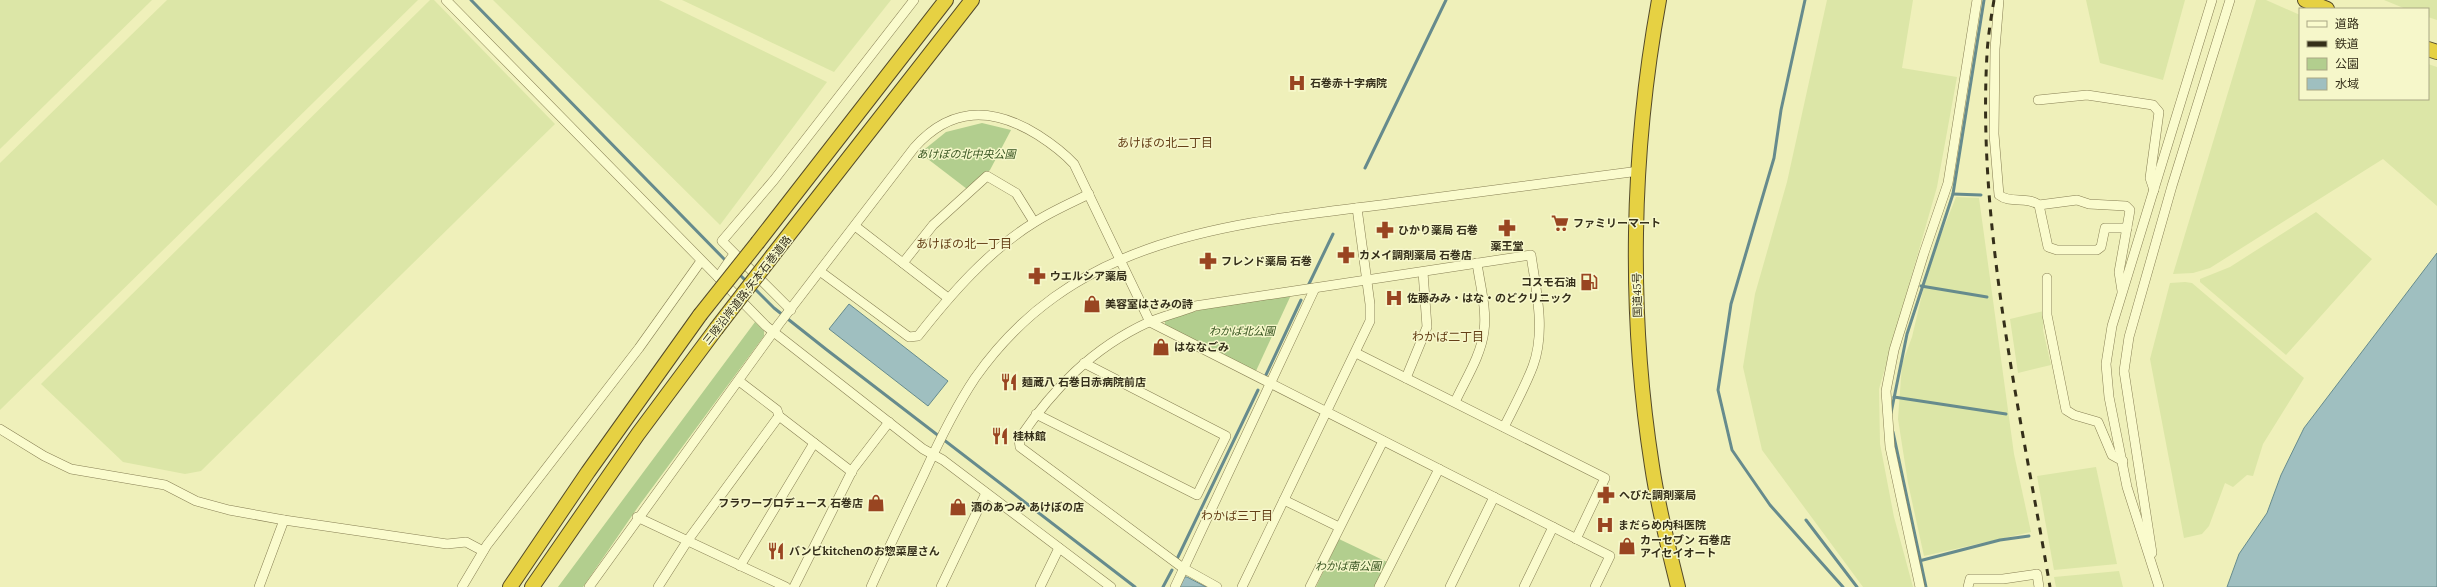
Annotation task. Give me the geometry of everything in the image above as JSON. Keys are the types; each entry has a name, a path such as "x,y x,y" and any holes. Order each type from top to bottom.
{"highway":[{"name":"三陸沿岸道路;矢本石巻道路","path":"510,587 588,472 700,316 946,0"},
{"name":"三陸沿岸道路;矢本石巻道路","path":"532,587 638,434 716,329 972,0"},
{"name":"国道45号","path":"1659,0 1653,29 1639,171 1636,242 1639,354 1652,466 1678,587"},
{"path":"2305,0 2325,8"}],"street":[{"path":"446,0 718,277 776,328 889,422 1111,587"},
{"path":"788,312 722,241 774,180 914,0"},
{"path":"1920,587 1890,447 1886,392 1894,350 1924,253 1948,183 1977,0"},
{"path":"1999,0 1995,49 1994,134 1997,189 2003,198 2035,202 2039,205 2077,200 2089,204 2126,206 2130,210 2119,272 2122,293"},
{"path":"2159,587 2127,487 2109,397 2106,364 2112,326 2212,0"},
{"path":"2152,564 2152,541 2129,414 2124,371 2129,337 2172,186 2230,0"},
{"path":"2038,100 2087,95 2153,105 2159,112 2150,178 2154,190"},
{"path":"588,587 637,517 739,381 776,328 821,272 923,138 937,127 954,119 970,115 992,115 1012,120 1062,150 1074,164 1150,322 1610,556 1595,587"},
{"path":"871,587 938,444 976,377 1022,325 1036,312 1077,282 1119,259 1161,243 1206,231 1357,208 1639,171"},
{"path":"903,263 933,225 987,176 1016,194 1034,222"},
{"path":"821,272 909,337 918,336 948,298 988,258 1034,222 1089,194"},
{"path":"2039,205 2048,247 2057,250 2098,250 2101,247 2105,228 2127,228"},
{"path":"1242,587 1356,353 1370,321 1367,280 1357,208"},
{"path":"855,226 948,298"},
{"path":"718,277 734,254"},
{"path":"1217,587 1183,568 1020,447 1019,439 1050,395 1084,363 1123,335 1150,322 1195,306 1531,255 1538,310 1538,347 1534,365 1504,427"},
{"path":"462,587 483,551 639,348 701,261"},
{"path":"1455,402 1476,358 1484,331 1484,311 1477,263"},
{"path":"1406,378 1427,327 1423,272"},
{"path":"2046,278 2047,315 2066,410 2074,415 2098,422 2112,455 2122,461"},
{"path":"1175,587 1315,288"},
{"path":"1356,353 1605,478 1576,539"},
{"path":"1036,414 1197,495 1226,436 1084,363"},
{"path":"739,381 777,410 779,416 852,472"},
{"path":"658,587 688,540 779,416"},
{"path":"794,587 852,472 889,422"},
{"path":"0,429 44,456 71,469 165,485 196,501 284,520 447,544 466,542 483,551"},
{"path":"1310,587 1383,441"},
{"path":"740,566 814,443"},
{"path":"1379,587 1439,469"},
{"path":"941,587 986,493"},
{"path":"1450,587 1494,497"},
{"path":"1284,500 1339,527"},
{"path":"637,517 786,587"},
{"path":"259,587 284,520"},
{"path":"1524,587 1553,527"},
{"path":"1040,587 1059,548"},
{"path":"1968,587 1970,579 2003,579 2037,574 2039,587"}],"green space":[{"path":"0,0 152,0 0,149"},
{"path":"167,0 418,0 0,410 0,163"},
{"path":"430,0 434,0 555,124 201,471 185,474 123,462 41,384"},
{"path":"493,0 659,0 827,82 720,225"},
{"path":"682,0 891,0 834,72"},
{"path":"1827,0 1913,0 1902,68 1957,77 1937,187 1879,389 1880,444 1894,517 1913,587 1863,587 1762,450 1743,367 1755,294 1787,182"},
{"path":"2086,0 2185,0 2163,80 2100,63"},
{"path":"2256,0 2266,0 2299,15 2299,100 2429,100 2429,64 2437,67 2437,206 2383,159 2210,268 2193,273 2173,274"},
{"path":"2384,0 2437,0 2437,20 2429,17 2429,8 2404,8"},
{"name":"あけぼの北中央公園","path":"982,123 1011,130 990,170 967,189 920,153 946,132"},
{"path":"1956,197 1979,198 2014,454 2031,532 1924,556 1908,483 1898,419 1902,364 1912,337 1929,265"},
{"path":"2316,212 2372,259 2286,355 2200,282 2200,279 2230,267"},
{"path":"2170,283 2192,283 2304,378 2263,444 2253,476 2247,475 2233,487 2225,483 2209,526 2202,534 2184,538 2150,359"},
{"name":"わかば北公園","path":"1291,295 1256,371 1165,325 1165,320 1214,306"},
{"path":"2044,311 2043,330 2051,365 2018,373 2010,319"},
{"path":"755,322 764,331 764,336 638,507 583,587 558,587"},
{"path":"2096,467 2117,564 2054,570 2037,476"},
{"name":"わかば南公園","path":"1339,539 1387,562 1375,587 1316,587"},
{"path":"2119,571 2123,587 2056,587 2054,577"}],"water":[{"path":"2437,253 2437,587 2227,587 2239,554 2267,513 2281,475 2304,428"},
{"path":"849,304 948,381 928,406 829,329"},
{"path":"1183,577 1187,577 1206,587 1178,587"}],"waterway":[{"path":"471,0 727,262"},
{"path":"1365,168 1446,0"},
{"path":"1805,0 1781,110 1774,158 1731,304 1718,390 1732,450 1770,505 1843,587"},
{"path":"1891,413 1907,334 1953,194 1984,0"},
{"path":"1953,194 1981,195"},
{"path":"1308,286 1333,234"},
{"path":"738,273 747,282"},
{"path":"1921,286 1987,297"},
{"path":"753,287 774,308 827,350 1135,587"},
{"path":"1265,377 1301,300"},
{"path":"1177,559 1258,390"},
{"path":"1894,397 2006,414"},
{"path":"1893,432 1926,587"},
{"path":"1806,520 1857,587"},
{"path":"1919,561 2000,540 2029,536"},
{"path":"1163,587 1172,570"}],"railway":[{"path":"1994,0 1987,47 1986,120 1989,187 1995,254 2015,388 2050,587"}],"place":[{"name":"石巻赤十字病院","path":"1297,83"},
{"name":"ファミリーマート","path":"1560,223"},
{"name":"薬王堂","path":"1507,228"},
{"name":"ひかり薬局 石巻","path":"1385,230"},
{"name":"カメイ調剤薬局 石巻店","path":"1346,255"},
{"name":"フレンド薬局 石巻","path":"1208,261"},
{"name":"ウエルシア薬局","path":"1037,276"},
{"name":"コスモ石油","path":"1589,282"},
{"name":"佐藤みみ・はな・のどクリニック","path":"1394,298"},
{"name":"美容室はさみの詩","path":"1092,304"},
{"name":"はななごみ","path":"1161,347"},
{"name":"麺蔵八 石巻日赤病院前店","path":"1009,382"},
{"name":"桂林館","path":"1000,436"},
{"name":"へびた調剤薬局","path":"1606,495"},
{"name":"フラワープロデュース 石巻店","path":"876,503"},
{"name":"酒のあつみ あけぼの店","path":"958,507"},
{"name":"まだらめ内科医院","path":"1605,525"},
{"name":"カーセブン 石巻店 アイセイオート","path":"1627,546"},
{"name":"バンビkitchenのお惣菜屋さん","path":"776,551"}],"district":[{"name":"あけぼの北二丁目","path":"1165,142"},
{"name":"あけぼの北一丁目","path":"964,243"},
{"name":"わかば二丁目","path":"1448,336"},
{"name":"わかば三丁目","path":"1237,515"}]}
